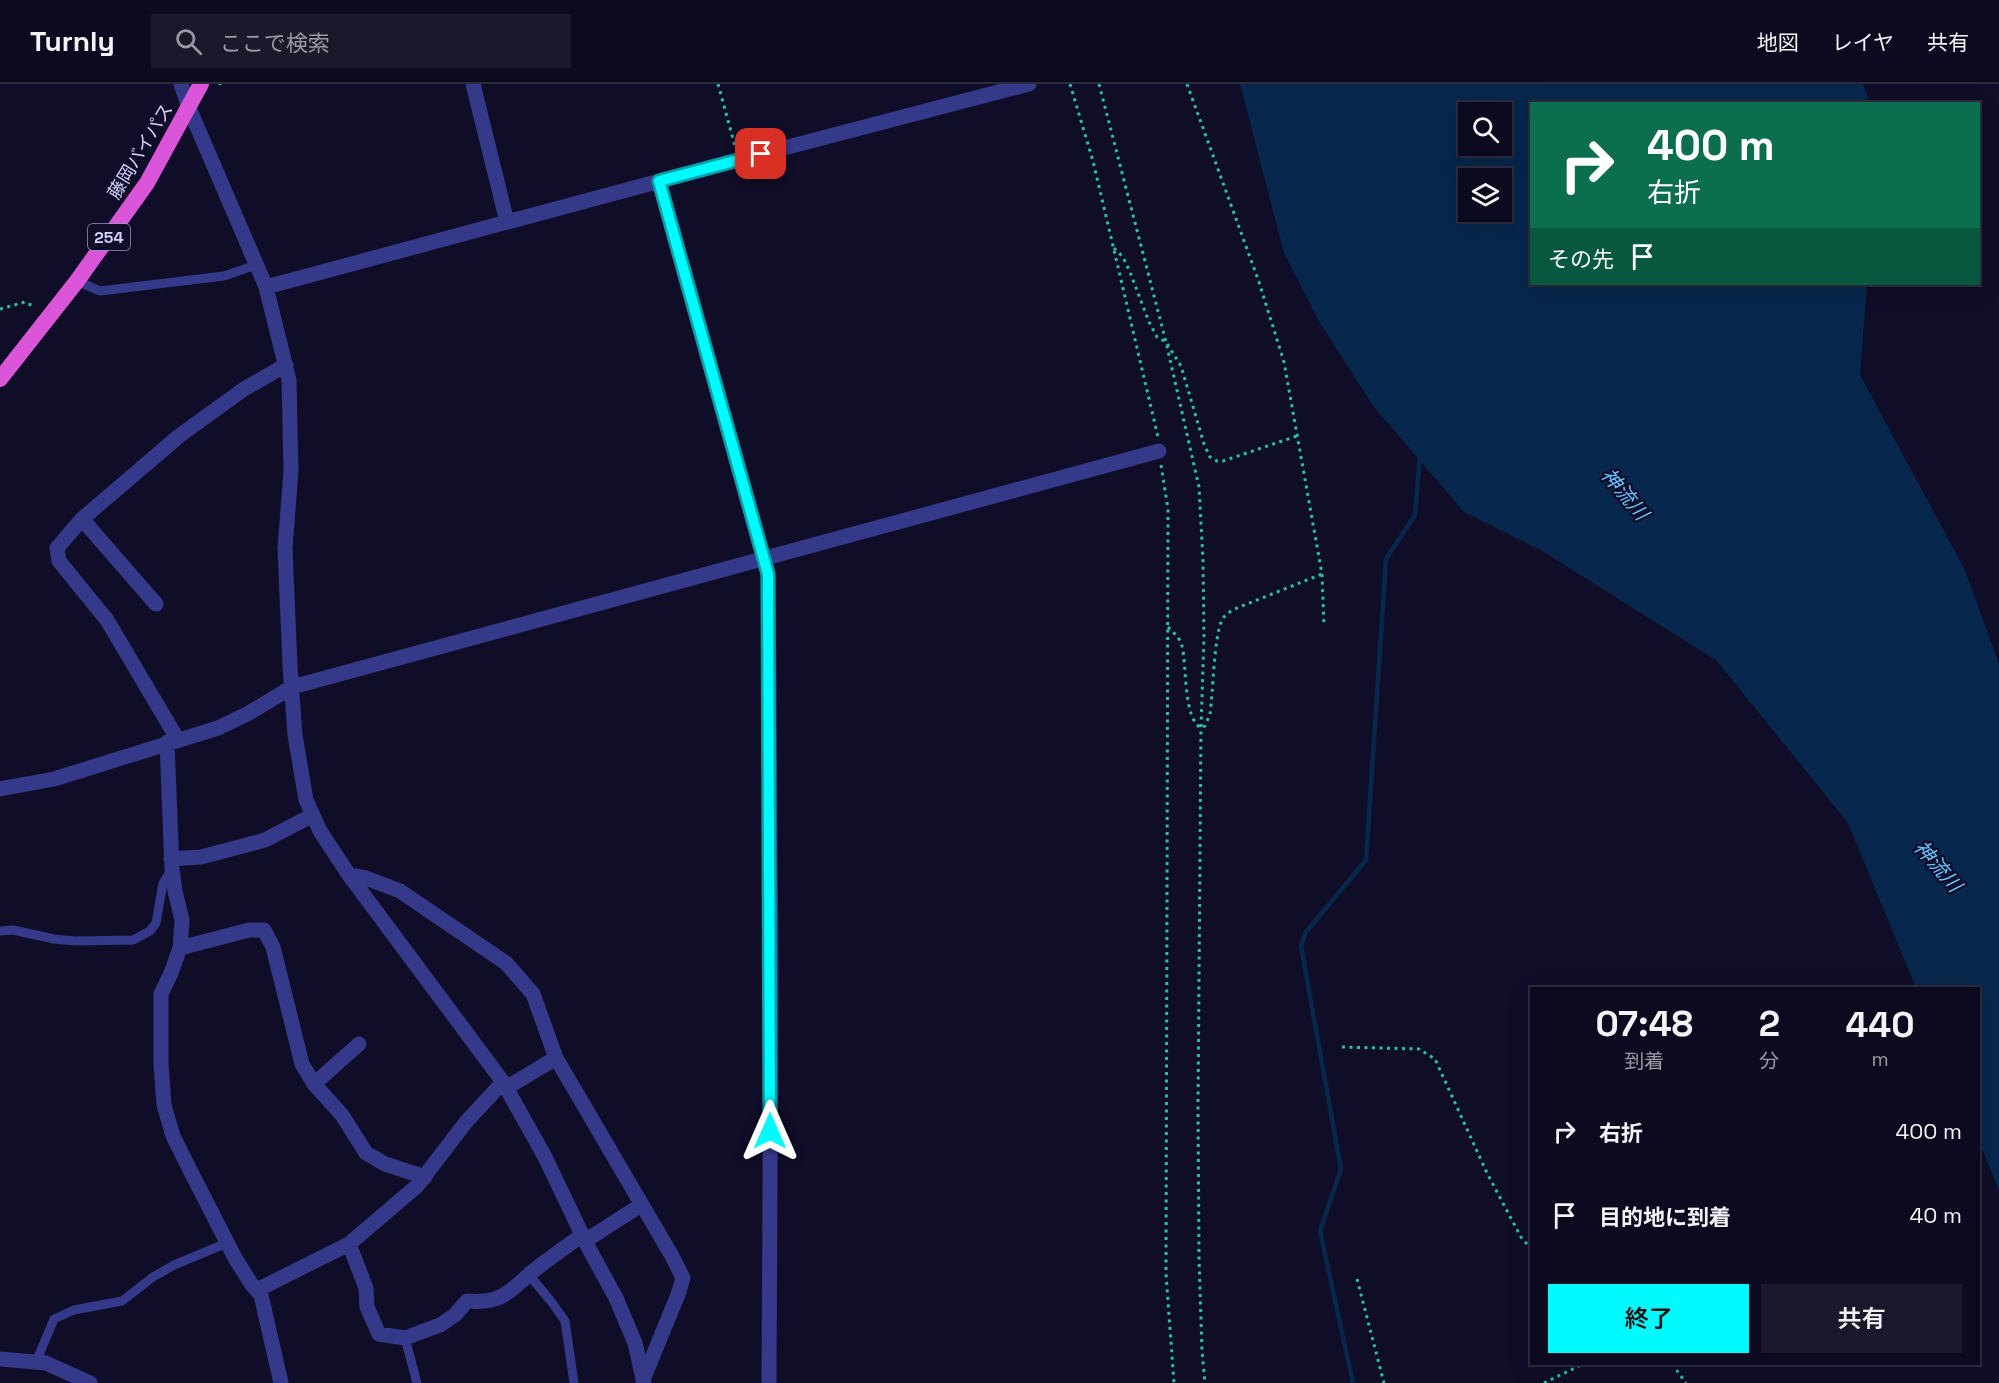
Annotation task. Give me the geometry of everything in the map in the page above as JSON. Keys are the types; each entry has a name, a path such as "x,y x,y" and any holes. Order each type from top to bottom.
{"highway":[{"name":"藤岡バイパス","path":"0,379 77,280 147,183 201,84"}],"street":[{"path":"181,84 189,108 266,286 289,380 291,471 285,548 295,735 306,800 320,831 349,875 505,1085 545,1157 583,1238 616,1298 631,1334 643,1382"},
{"path":"473,84 507,222"},
{"path":"266,286 738,159 1029,84"},
{"path":"659,181 768,574 771,972 769,1383"},
{"path":"281,1383 261,1295 227,1243 173,1136 164,1105 160,1064 161,994 180,948 182,920 172,864 172,741 107,620 59,561 57,548 82,519 179,436 244,389 286,365"},
{"path":"0,388 6,369"},
{"path":"0,789 54,779 218,728 249,713 292,687 1159,452"},
{"path":"82,519 156,604"},
{"path":"172,864 265,840 313,815"},
{"path":"349,875 366,878 400,891 506,963 533,994 556,1058 683,1278 643,1382"},
{"path":"180,948 249,930 264,930 273,947 302,1064 314,1084 342,1115 366,1154 385,1164 424,1177"},
{"path":"314,1084 359,1044"},
{"path":"256,1290 349,1244 417,1186 466,1122 505,1085 556,1058"},
{"path":"349,1244 366,1288 367,1307 379,1335 405,1338 440,1325 455,1315 466,1301 485,1302 499,1299 583,1238 641,1205"},
{"path":"0,1359 46,1363 90,1383"}],"lane":[{"path":"77,280 100,291 224,276 256,265"},
{"path":"0,931 13,930 75,941 133,940 150,932 156,923 163,883 172,864"},
{"path":"36,1362 54,1319 74,1310 122,1301 153,1277 174,1265 227,1243"},
{"path":"529,1275 565,1321 574,1383"},
{"path":"405,1338 417,1383"}],"path":[{"path":"718,84 738,159"},
{"path":"1070,84 1093,161 1158,436 1168,509 1166,1274 1174,1383"},
{"path":"1099,84 1166,342 1199,487 1204,638 1201,728 1199,1258 1205,1383"},
{"path":"1187,84 1270,316 1284,362 1322,574 1324,626"},
{"path":"1113,247 1123,257 1157,337 1166,342 1181,366 1210,457 1223,461 1297,436"},
{"path":"0,309 25,302 51,314"},
{"path":"1201,728 1205,726 1210,714 1219,634 1223,619 1237,608 1322,574"},
{"path":"1168,627 1182,646 1189,702 1193,718 1197,726 1201,728"},
{"path":"1342,1047 1419,1049 1435,1059 1486,1173 1522,1239 1530,1247"},
{"path":"1357,1279 1384,1383"},
{"path":"1544,1383 1581,1365"},
{"path":"1673,1365 1686,1383"}],"water":[{"name":"神流川","path":"1240,84 1863,84 1870,102 1530,102 1530,285 1867,285 1860,375 1964,568 1999,664 1999,1191 1980,1144 1980,987 1916,987 1848,823 1717,661 1544,552 1464,512 1374,407 1320,323 1284,253"}],"waterway":[{"path":"1353,1383 1320,1231 1341,1169 1301,946 1306,932 1366,860 1386,559 1415,515 1420,454"}],"route":[{"path":"761,154 659,181 768,574 770,1131"}]}
